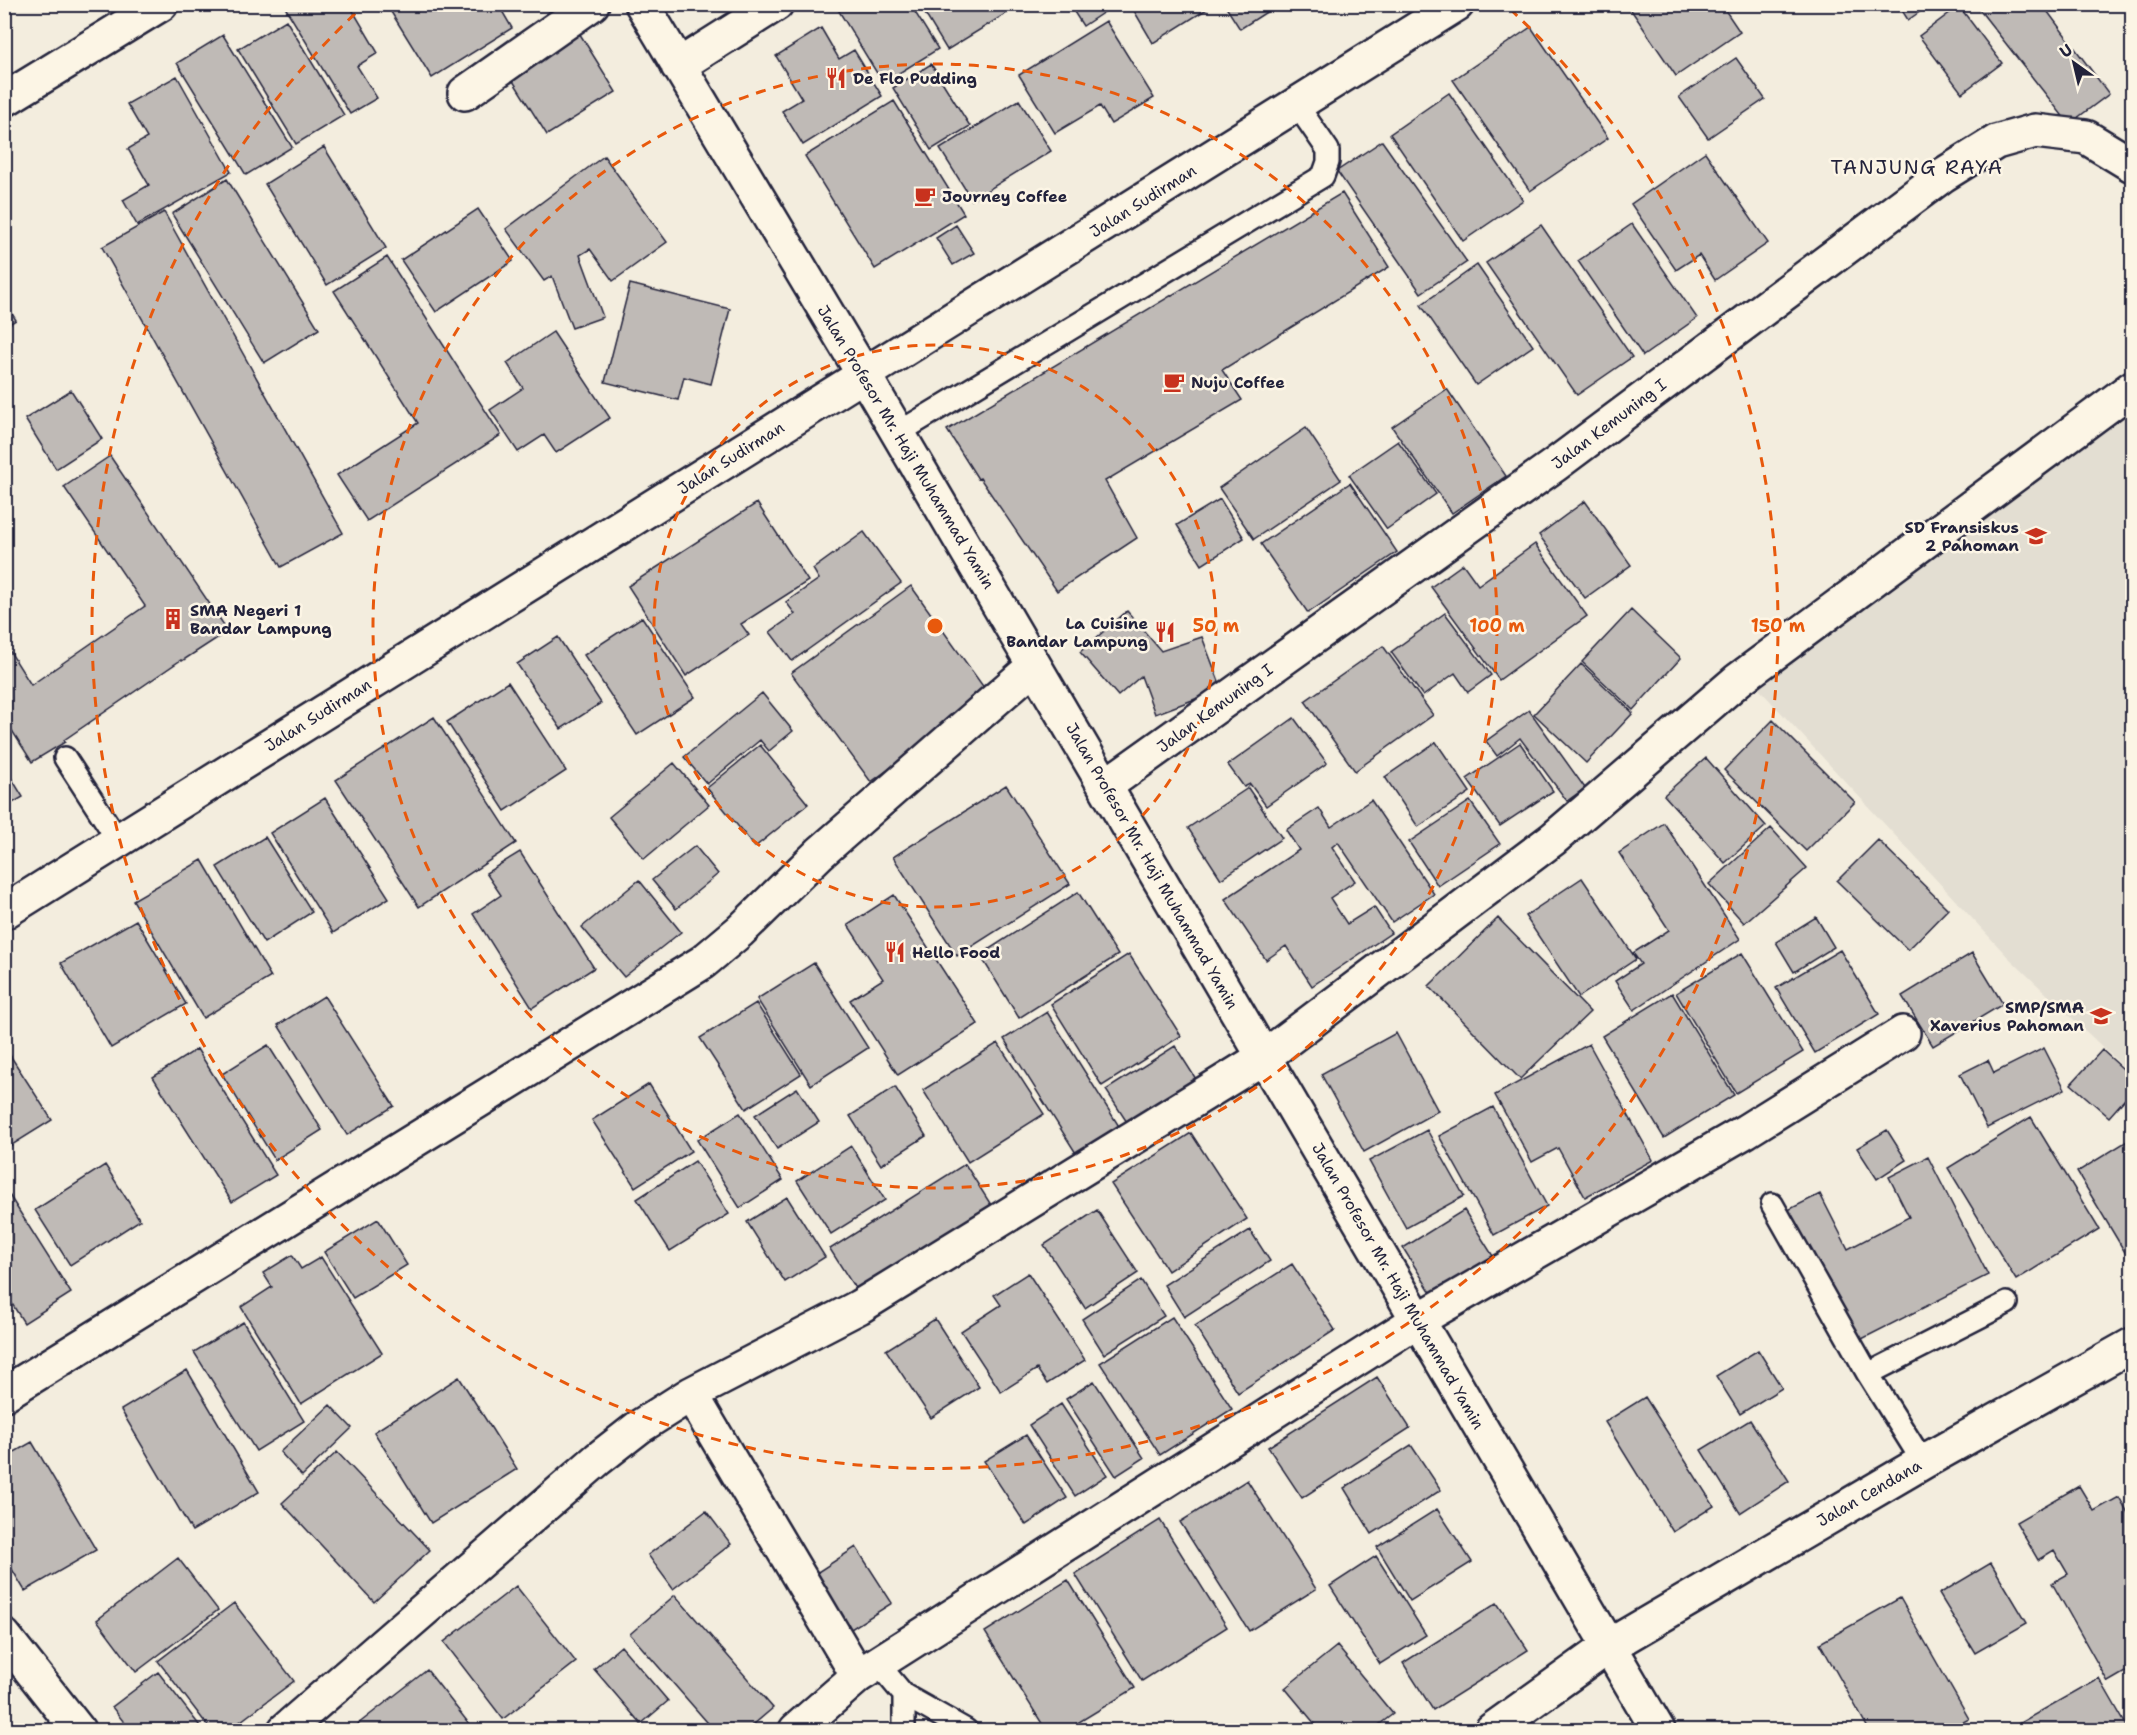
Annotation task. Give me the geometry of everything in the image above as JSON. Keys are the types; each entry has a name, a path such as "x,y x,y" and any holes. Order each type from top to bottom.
{"street":[{"path":"4,100 161,4"},
{"path":"465,93 592,4"},
{"name":"Jalan Profesor Mr. Haji Muhammad Yamin","path":"642,4 864,375 1658,1731"},
{"path":"678,66 776,4"},
{"name":"Jalan Sudirman","path":"4,912 1457,4"},
{"name":"Jalan Kemuning I","path":"1105,786 1556,464 1943,175 1996,142 2035,131 2086,137 2131,164"},
{"path":"285,1731 598,1459 639,1427 691,1394 859,1307 1264,1057 1552,839 1738,680 2133,388"},
{"path":"4,1394 703,962 740,931 820,853 1035,666"},
{"path":"796,1731 868,1670 1418,1320 1746,1131 1903,1033"},
{"name":"Jalan Cendana","path":"1492,1731 1609,1646 1923,1462 2133,1345"},
{"path":"691,1394 868,1670"},
{"path":"4,1636 78,1731"}],"lane":[{"path":"898,433 1323,176 1328,162 1328,150 1297,105"},
{"path":"65,758 118,840"},
{"path":"1772,1204 1868,1374 1923,1462"},
{"path":"1868,1374 2007,1303"},
{"path":"868,1670 904,1695 966,1731"},
{"path":"904,1695 904,1731"}],"shaded area":[{"name":"SD Fransiskus 2 Pahoman","path":"2132,394 2132,1075 2008,957 1748,677"}],"building":[{"path":"283,4 349,4 378,53 357,66 377,98 350,114"},
{"path":"391,4 498,4 512,28 432,78 388,7"},
{"path":"842,4 910,4 938,49 883,83 837,8"},
{"path":"919,4 1001,4 1007,13 947,50"},
{"path":"1069,4 1116,4 1083,26"},
{"path":"1130,4 1215,4 1153,43"},
{"path":"1224,4 1279,4 1240,29"},
{"path":"1627,4 1721,4 1740,32 1676,76"},
{"path":"1898,4 1931,4 1908,20"},
{"path":"1982,4 2042,4 2109,94 2069,124 1978,8"},
{"path":"1959,6 2002,63 1962,93 1919,36"},
{"path":"286,20 344,115 296,144 238,49"},
{"path":"1106,21 1154,98 1111,124 1100,106 1055,133 1019,75"},
{"path":"1531,27 1608,138 1530,191 1453,80"},
{"path":"821,28 839,59 854,50 882,96 803,145 782,111 802,99 776,56"},
{"path":"578,31 616,92 547,135 508,73"},
{"path":"223,35 292,147 246,175 177,63"},
{"path":"1736,58 1765,99 1708,138 1679,97"},
{"path":"931,64 970,126 931,150 893,88"},
{"path":"177,76 231,172 137,225 123,200 149,185 128,149 147,138 127,104"},
{"path":"1449,93 1523,200 1463,241 1390,134"},
{"path":"1019,100 1051,151 972,200 940,149"},
{"path":"894,101 964,214 875,269 805,156"},
{"path":"1382,141 1467,262 1421,293 1337,171"},
{"path":"324,147 386,248 327,285 265,184"},
{"path":"1705,152 1768,243 1715,280 1699,255 1676,270 1631,204"},
{"path":"604,156 667,242 613,281 590,249 580,255 603,317 572,328 552,276 544,281 506,229"},
{"path":"227,179 319,329 264,363 172,214"},
{"path":"1342,193 1389,267 1222,370 1242,400 1105,481 1137,538 1057,591 980,478 978,479 947,430"},
{"path":"478,209 513,261 436,312 401,260"},
{"path":"164,212 343,533 281,567 102,247"},
{"path":"1632,224 1697,318 1643,356 1578,261"},
{"path":"956,225 974,253 953,265 936,238"},
{"path":"1541,225 1632,357 1577,395 1486,263"},
{"path":"387,257 501,435 367,521 337,475 418,423 334,291"},
{"path":"1477,265 1533,346 1476,385 1421,305"},
{"path":"630,284 730,309 711,384 684,377 678,400 605,382"},
{"path":"4,301 16,320 4,327"},
{"path":"553,332 610,418 556,453 544,435 518,452 490,410 523,388 507,363"},
{"path":"1447,389 1506,476 1452,513 1392,427"},
{"path":"71,390 102,439 56,469 25,419"},
{"path":"1306,428 1341,480 1254,539 1219,488"},
{"path":"1398,441 1436,494 1387,529 1349,475"},
{"name":"SMA Negeri 1 Bandar Lampung","path":"110,456 228,631 181,660 64,740 65,742 32,762 4,718 4,642 31,685 145,606 64,487"},
{"path":"1350,483 1397,552 1308,613 1261,544"},
{"path":"1220,499 1244,538 1202,565 1177,525"},
{"path":"1585,501 1631,565 1585,598 1539,535"},
{"path":"757,503 808,581 741,624 749,635 686,676 628,586"},
{"path":"864,532 901,583 792,661 770,632 795,614 786,602 819,579 813,569"},
{"path":"1535,544 1587,616 1499,680 1431,587 1463,564 1478,585"},
{"path":"911,586 990,696 871,782 791,673"},
{"path":"1631,610 1681,658 1633,710 1582,662"},
{"path":"1127,611 1161,651 1202,637 1222,689 1155,714 1141,676 1118,696 1080,652"},
{"path":"1445,613 1491,675 1468,692 1455,673 1423,696 1391,652"},
{"path":"642,617 695,697 637,735 584,655"},
{"path":"558,637 601,703 561,729 517,664"},
{"path":"1383,646 1433,715 1355,771 1305,701"},
{"path":"1581,664 1633,713 1586,763 1534,714"},
{"path":"508,682 566,771 505,811 447,722"},
{"path":"762,693 793,731 769,751 760,740 707,784 684,757"},
{"path":"1529,710 1585,788 1567,801 1520,738 1497,756 1486,741"},
{"path":"434,717 516,843 419,907 336,780"},
{"path":"1294,718 1327,763 1266,806 1250,784 1244,787 1228,765"},
{"path":"1773,720 1855,802 1806,851 1724,770"},
{"path":"1436,742 1470,792 1418,827 1385,777"},
{"path":"1520,743 1553,791 1500,826 1467,779"},
{"path":"760,745 808,804 755,847 707,788"},
{"path":"1706,758 1766,826 1725,863 1664,795"},
{"path":"674,763 709,805 644,859 609,817"},
{"path":"4,766 23,797 4,808"},
{"path":"1006,785 1070,884 957,956 893,857"},
{"path":"1248,788 1282,838 1221,879 1188,828"},
{"path":"325,798 389,898 333,933 270,833"},
{"path":"1371,800 1434,894 1392,922 1338,842 1332,847 1355,881 1330,898 1347,924 1374,907 1391,933 1312,986 1286,946 1266,960 1225,899 1299,850 1286,830 1319,808 1331,827"},
{"path":"1470,801 1500,844 1438,886 1409,842"},
{"path":"1664,823 1740,939 1634,1010 1615,981 1641,964 1633,953 1669,930 1619,853"},
{"path":"1771,828 1807,868 1744,923 1709,884"},
{"path":"265,837 312,912 264,943 217,867"},
{"path":"1878,840 1948,909 1908,950 1837,881"},
{"path":"695,846 718,874 676,909 652,880"},
{"path":"520,852 594,968 532,1008 473,914 501,895 486,873"},
{"path":"202,860 271,977 203,1018 133,900"},
{"path":"1582,878 1636,959 1579,997 1525,916"},
{"path":"639,880 681,932 624,977 582,927"},
{"path":"1078,892 1118,955 1019,1018 980,955"},
{"path":"894,895 978,1024 898,1075 850,1000 883,979 848,925"},
{"path":"1816,917 1834,947 1794,972 1776,942"},
{"path":"1498,918 1590,1012 1520,1079 1429,986"},
{"path":"136,920 186,1004 111,1048 61,963"},
{"path":"1840,950 1879,1014 1815,1053 1776,988"},
{"path":"1742,953 1803,1052 1736,1093 1676,993"},
{"path":"1972,953 2003,1004 1933,1046 1902,996"},
{"path":"1129,954 1181,1036 1102,1086 1051,1004"},
{"path":"814,963 868,1048 811,1085 757,999"},
{"path":"1672,993 1734,1095 1664,1138 1602,1036"},
{"path":"324,996 394,1106 347,1135 278,1025"},
{"path":"756,1003 801,1074 746,1109 700,1038"},
{"path":"1047,1012 1122,1131 1079,1158 1004,1039"},
{"path":"1396,1033 1438,1111 1364,1152 1321,1074"},
{"path":"998,1043 1044,1114 968,1162 923,1090"},
{"path":"1589,1044 1653,1160 1585,1197 1558,1148 1532,1162 1495,1095"},
{"path":"268,1045 322,1130 275,1160 222,1074"},
{"path":"4,1046 52,1120 4,1150"},
{"path":"1175,1046 1203,1090 1134,1133 1106,1090"},
{"path":"2044,1048 2065,1089 1987,1128 1960,1074 1988,1060 1994,1073"},
{"path":"197,1049 276,1175 232,1202 153,1077"},
{"path":"2102,1050 2132,1077 2132,1091 2109,1117 2071,1084"},
{"path":"649,1084 691,1151 635,1187 592,1120"},
{"path":"895,1087 926,1136 881,1165 850,1116"},
{"path":"797,1088 819,1122 777,1149 755,1115"},
{"path":"1493,1107 1547,1206 1494,1235 1439,1136"},
{"path":"740,1113 783,1180 740,1208 697,1140"},
{"path":"2031,1117 2099,1229 2016,1280 1948,1168"},
{"path":"1427,1130 1464,1196 1406,1228 1369,1161"},
{"path":"1887,1130 1906,1160 1877,1179 1857,1148"},
{"path":"1191,1133 1247,1219 1168,1271 1111,1184"},
{"path":"2132,1138 2132,1264 2077,1172"},
{"path":"851,1146 885,1200 831,1234 797,1181"},
{"path":"1928,1157 1988,1275 1856,1342 1788,1210 1820,1194 1848,1249 1909,1217 1889,1177"},
{"path":"695,1161 729,1214 670,1251 637,1199"},
{"path":"965,1164 993,1208 858,1293 830,1249"},
{"path":"105,1165 140,1220 70,1265 35,1210"},
{"path":"4,1187 71,1293 24,1323 4,1291"},
{"path":"787,1197 825,1257 785,1282 747,1222"},
{"path":"1097,1210 1138,1273 1085,1308 1044,1245"},
{"path":"1464,1210 1498,1264 1437,1302 1403,1248"},
{"path":"378,1219 407,1265 353,1298 324,1252"},
{"path":"1250,1230 1270,1261 1184,1317 1164,1285"},
{"path":"292,1255 301,1269 321,1257 382,1353 301,1404 241,1307 272,1287 263,1273"},
{"path":"1292,1264 1335,1330 1238,1393 1195,1326"},
{"path":"1028,1273 1085,1360 1047,1384 1037,1369 1001,1392 961,1331 1001,1305 994,1295"},
{"path":"1141,1280 1164,1316 1104,1354 1082,1319"},
{"path":"1172,1317 1232,1409 1160,1455 1100,1363"},
{"path":"935,1319 979,1387 931,1418 886,1350"},
{"path":"243,1322 304,1421 256,1451 194,1352"},
{"path":"1758,1350 1782,1388 1740,1414 1716,1376"},
{"path":"187,1370 259,1492 192,1531 121,1410"},
{"path":"459,1377 517,1469 431,1523 374,1432"},
{"path":"1377,1377 1410,1428 1302,1498 1268,1447"},
{"path":"1094,1381 1144,1458 1116,1476 1066,1399"},
{"path":"1645,1397 1714,1506 1673,1532 1605,1422"},
{"path":"1061,1404 1107,1475 1075,1496 1029,1425"},
{"path":"330,1405 352,1428 302,1476 280,1452"},
{"path":"1750,1420 1789,1481 1740,1513 1701,1450"},
{"path":"1026,1435 1067,1498 1026,1525 984,1461"},
{"path":"32,1442 96,1550 25,1591 4,1556 4,1458"},
{"path":"1411,1445 1441,1490 1372,1534 1344,1488"},
{"path":"337,1452 430,1550 374,1602 282,1503"},
{"path":"1247,1480 1316,1589 1249,1631 1180,1522"},
{"path":"2079,1486 2094,1511 2119,1497 2132,1520 2132,1668 2108,1682 2052,1583 2068,1574 2054,1550 2038,1560 2016,1522"},
{"path":"1437,1509 1472,1562 1410,1601 1377,1547"},
{"path":"706,1511 731,1544 673,1589 648,1555"},
{"path":"1160,1520 1227,1627 1142,1681 1075,1574"},
{"path":"856,1547 892,1603 840,1636 804,1581"},
{"path":"1376,1556 1426,1635 1380,1664 1330,1586"},
{"path":"178,1558 218,1610 136,1672 97,1620"},
{"path":"1991,1563 2027,1623 1975,1653 1939,1594"},
{"path":"1068,1580 1135,1688 1066,1730 1046,1730 985,1632"},
{"path":"516,1586 576,1662 503,1719 444,1642"},
{"path":"675,1595 773,1708 747,1730 714,1730 630,1634"},
{"path":"1900,1598 1969,1719 1948,1730 1869,1730 1820,1643"},
{"path":"234,1603 294,1681 229,1730 211,1730 158,1661"},
{"path":"1497,1603 1528,1650 1433,1710 1403,1663"},
{"path":"621,1646 668,1701 641,1724 594,1669"},
{"path":"1337,1646 1393,1714 1372,1730 1320,1730 1285,1688"},
{"path":"427,1670 474,1730 363,1730 358,1724"},
{"path":"158,1672 203,1730 130,1730 112,1707"},
{"path":"2099,1678 2129,1730 2022,1730 2018,1724"}],"place":[{"name":"De Flo Pudding","path":"836,78"},
{"name":"Journey Coffee","path":"925,196"},
{"name":"Nuju Coffee","path":"1174,382"},
{"name":"SD Fransiskus 2 Pahoman","path":"2036,536"},
{"name":"SMA Negeri 1 Bandar Lampung","path":"173,619"},
{"name":"La Cuisine Bandar Lampung","path":"1165,632"},
{"name":"Hello Food","path":"895,952"},
{"name":"SMP/SMA Xaverius Pahoman","path":"2101,1016"}],"district":[{"name":"TANJUNG RAYA","path":"1917,167"}]}
